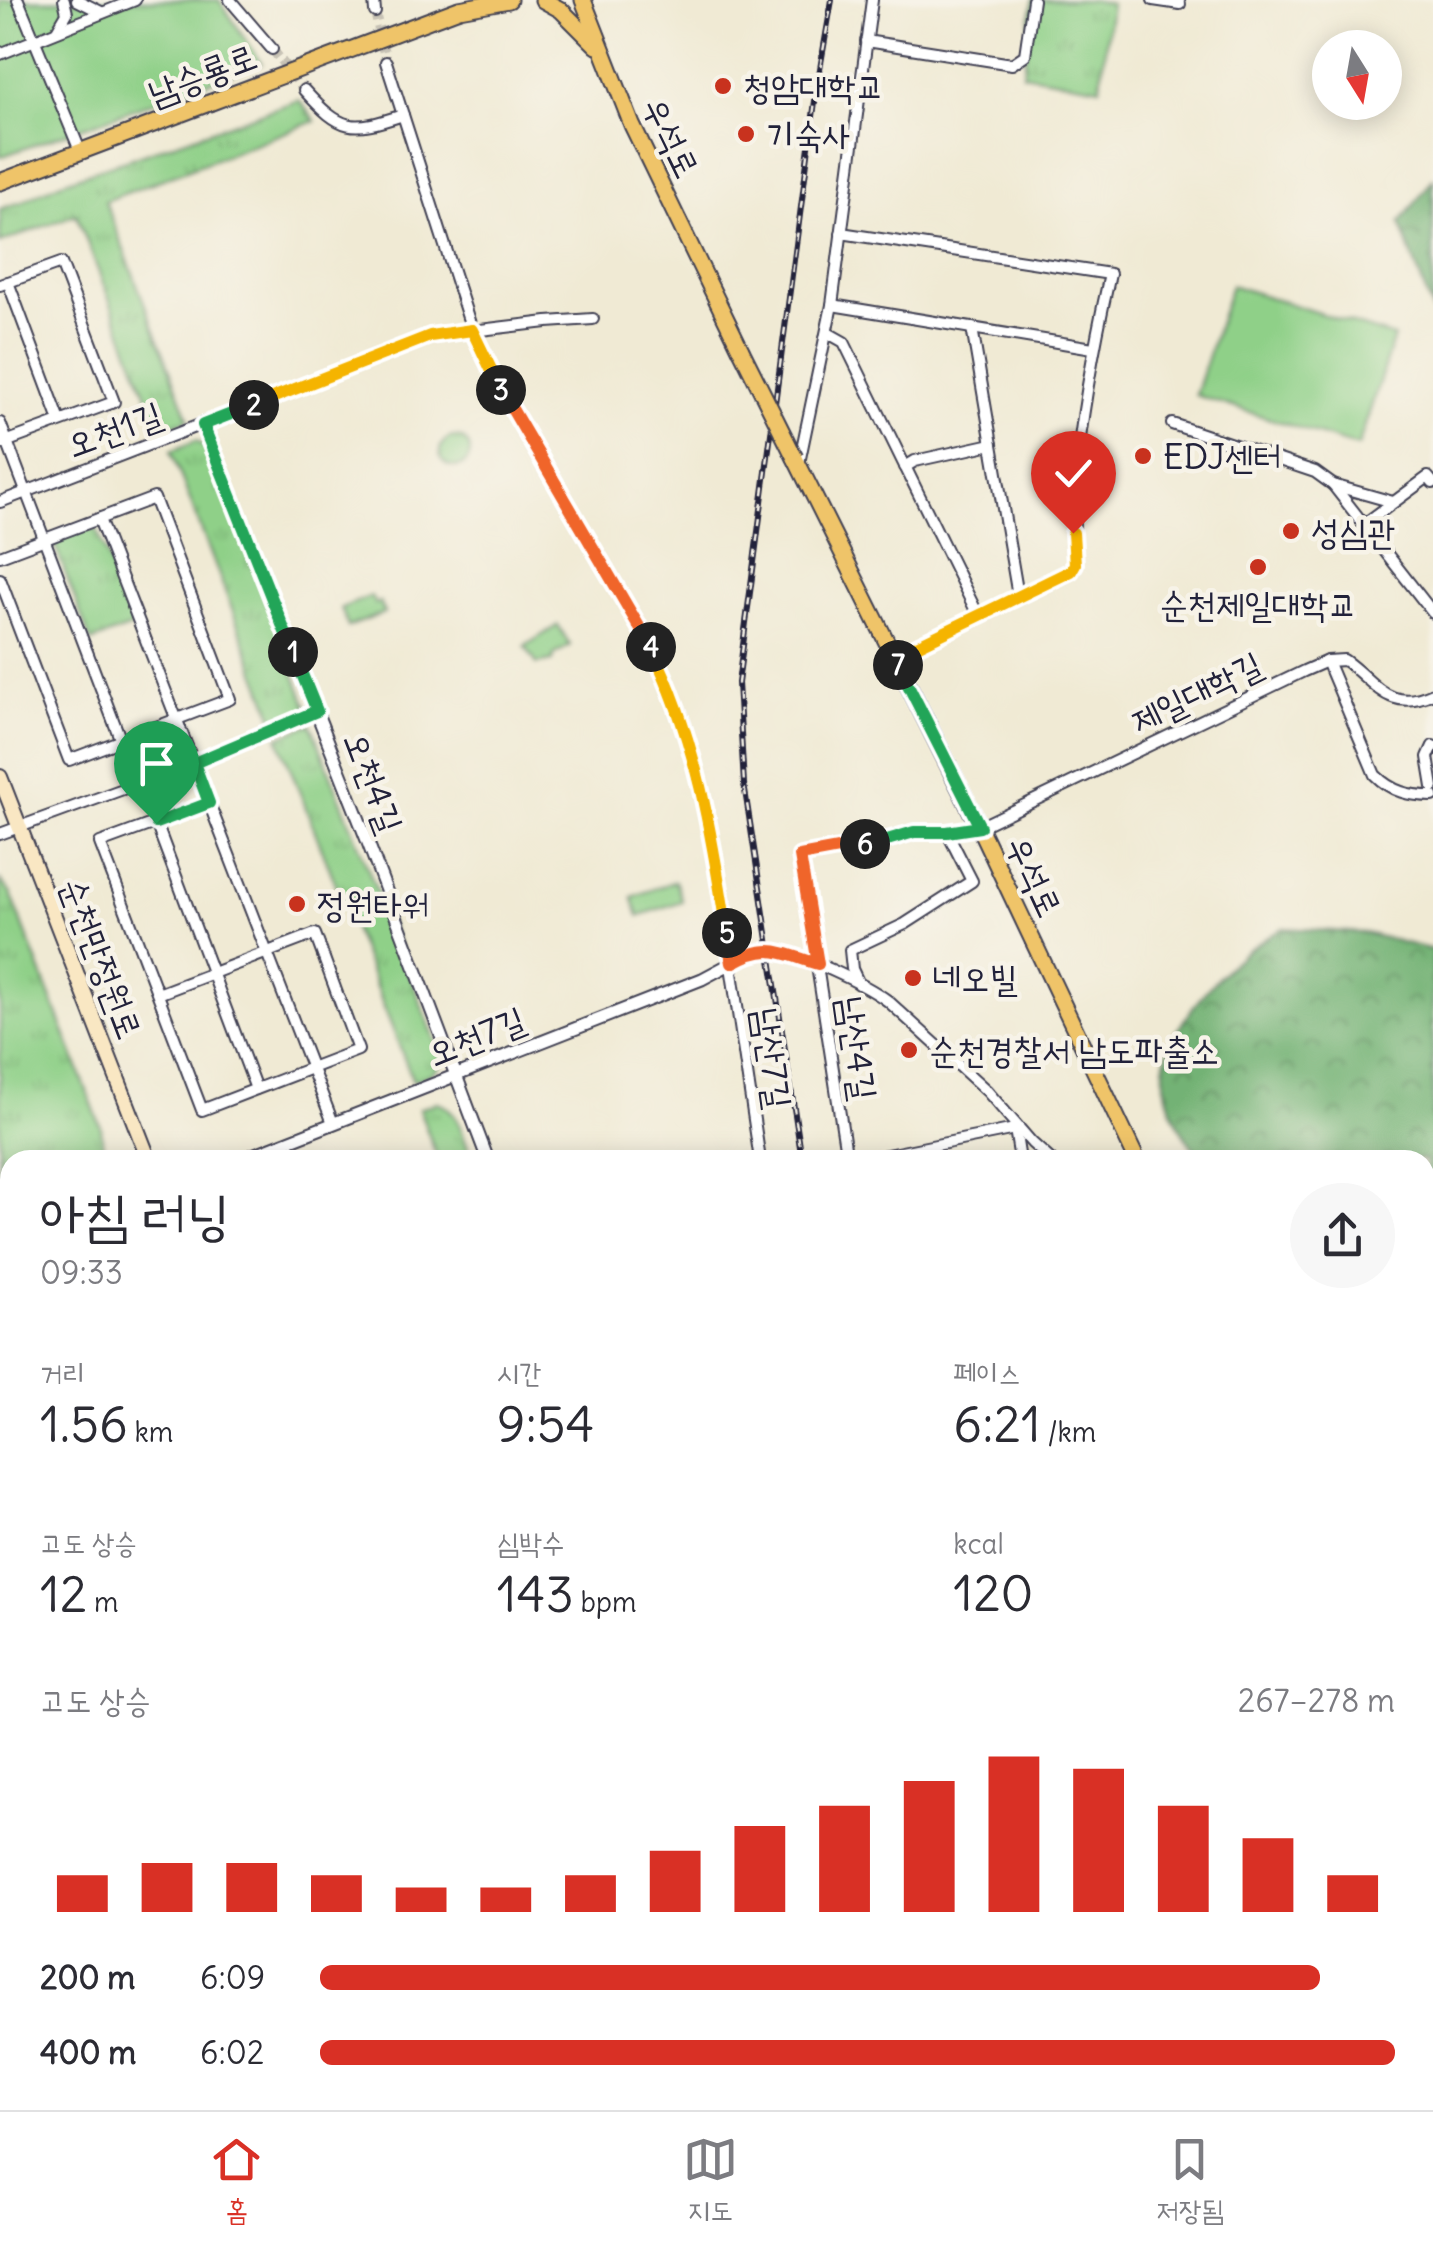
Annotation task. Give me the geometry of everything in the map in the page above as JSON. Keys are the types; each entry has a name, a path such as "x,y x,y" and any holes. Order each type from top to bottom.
{"main road":[{"name":"남승룡로","path":"0,182 478,0"},
{"path":"459,9 509,0"},
{"path":"544,0 561,10 602,52"},
{"name":"우석로","path":"584,0 632,124 980,827 1132,1150"},
{"name":"순천만정원로","path":"0,777 144,1150"}],"street":[{"path":"18,0 81,152"},
{"path":"57,31 67,13 64,0"},
{"path":"77,0 101,12"},
{"path":"0,54 135,0"},
{"path":"230,0 272,48"},
{"path":"796,461 828,332 872,0"},
{"path":"866,42 1012,64 1026,55 1034,0"},
{"path":"1153,0 1180,4"},
{"name":"남산7길","path":"386,62 472,330 512,410 648,642 674,695 706,809 759,1150"},
{"path":"304,90 322,109 347,126 374,125 404,115"},
{"path":"841,234 1110,274 1093,348 1074,492 1074,568 894,657"},
{"path":"4,442 114,402 61,263 4,283 60,421"},
{"path":"832,305 1093,348"},
{"name":"오천1길","path":"0,502 430,336 593,319"},
{"path":"972,328 1018,596"},
{"path":"828,332 844,342 978,615"},
{"path":"0,423 4,442 121,741"},
{"path":"1172,424 1314,472 1333,485 1393,502"},
{"name":"오천4길","path":"203,425 484,1150"},
{"path":"905,467 915,461 992,444"},
{"path":"1363,525 1428,477 1433,483"},
{"path":"1333,485 1433,613"},
{"path":"0,556 154,498 230,699 69,760 0,579"},
{"path":"99,519 333,1123"},
{"path":"1433,693 1419,699 1394,698 1382,693 1344,660 1327,661 1375,774 1384,784 1408,796 1433,796"},
{"name":"제일대학길","path":"947,832 980,827 1327,661"},
{"path":"0,834 194,763 317,711"},
{"path":"1433,746 1428,757 1433,787"},
{"path":"158,994 314,934 358,1050 202,1110 100,844 209,803"},
{"path":"156,823 256,1090"},
{"name":"남산4길","path":"846,1150 800,856 877,843 914,832 947,832"},
{"path":"859,984 850,950 905,924 972,881 947,832"},
{"path":"732,963 750,953 771,950 818,964 874,990 987,1092 1041,1150"},
{"name":"오천7길","path":"265,1150 702,979 732,963"},
{"path":"910,1150 1017,1128"},
{"path":"1017,1128 1019,1150"}],"green space":[{"path":"0,0 219,0 262,63 0,157"},
{"path":"1033,0 1111,4 1100,87 1023,74"},
{"path":"299,100 315,121 105,201 189,419 160,429 76,214 0,243 0,209 59,183"},
{"path":"1433,179 1433,313 1400,223"},
{"path":"1231,285 1394,337 1358,447 1195,395"},
{"path":"455,437 466,441 470,452 466,463 455,467 444,463 440,452 444,441"},
{"path":"196,441 207,448 308,709 275,721 171,451"},
{"path":"88,527 97,530 134,626 91,642 53,540"},
{"path":"371,596 375,604 380,602 384,613 348,627 341,608"},
{"path":"558,625 570,645 554,655 553,661 537,664 525,646"},
{"path":"311,724 442,1057 436,1070 413,1081 278,737"},
{"path":"0,880 11,894 101,1127 103,1150 0,1150"},
{"path":"675,881 682,901 639,916 632,897"},
{"path":"1283,928 1365,933 1433,950 1433,1150 1195,1150 1172,1110 1165,1087 1165,1061 1192,1009 1231,964"},
{"path":"437,1102 451,1110 469,1150 434,1150 419,1109"}],"tunnel":[{"path":"375,12 386,62"},
{"path":"272,49 304,90"}],"railway":[{"path":"800,1150 744,784 738,683 817,86 832,0"}],"place":[{"name":"청암대학교","path":"723,86"},
{"name":"기숙사","path":"746,134"},
{"name":"EDJ센터","path":"1143,456"},
{"name":"성심관","path":"1291,531"},
{"name":"순천제일대학교","path":"1258,567"},
{"name":"정원타워","path":"297,904"},
{"name":"네오빌","path":"913,978"},
{"name":"순천경찰서 남도파출소","path":"909,1050"}],"route":[{"path":"156,823 209,803 194,763 317,711 203,425 430,336 472,330 512,410 663,670 682,717 698,774 732,963 750,953 771,950 818,964 800,856 877,843 924,830 947,832 980,827 894,657 1071,571 1075,564 1073,533"}]}
